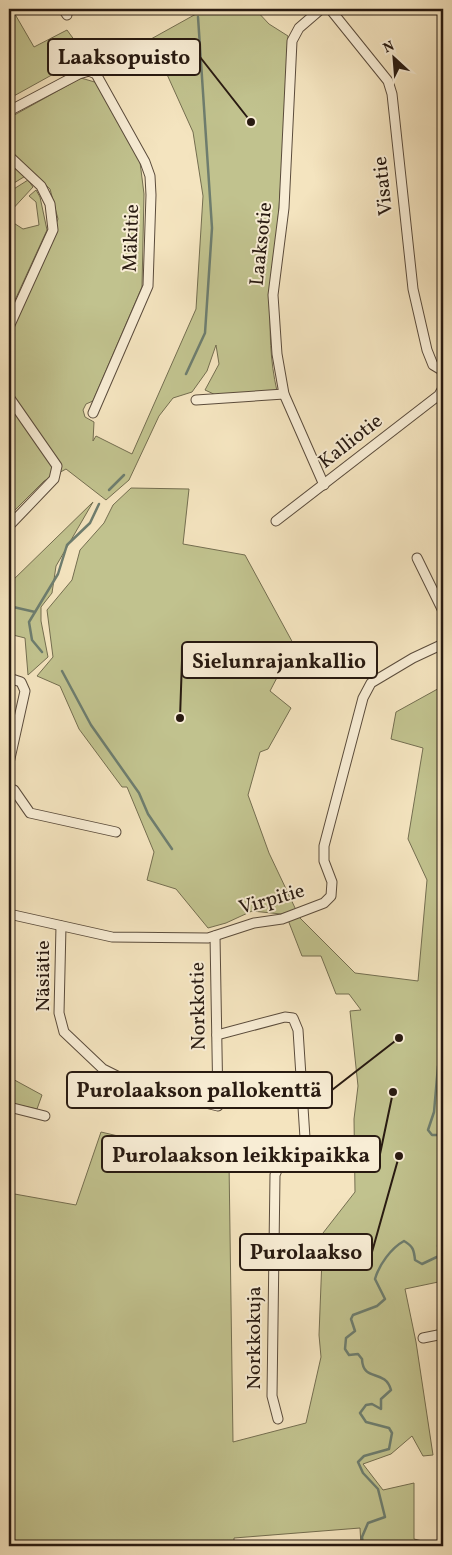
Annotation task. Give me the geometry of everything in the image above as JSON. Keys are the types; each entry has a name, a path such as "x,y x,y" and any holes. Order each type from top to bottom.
{"street":[{"name":"Laaksotie","path":"321,9 299,28 292,40 284,208 273,295 278,354 284,394 324,486"},
{"name":"Visatie","path":"330,9 388,81 392,95 413,289 427,350 434,365 443,371"},
{"name":"Mäkitie","path":"9,111 79,74 89,71 100,79 145,162 150,176 152,195 148,286 93,413"},
{"path":"9,156 41,186 50,204 53,230 9,327"},
{"name":"Kalliotie","path":"276,521 324,486 439,395 443,388"},
{"path":"196,400 284,394"},
{"path":"9,397 57,466 54,479 9,526"},
{"path":"417,558 443,611"},
{"name":"Virpitie","path":"9,914 112,937 208,938 254,923 282,919 324,903 331,896 332,882 324,861 324,846 363,698 371,683 413,658 443,644"},
{"path":"9,678 21,682 25,691 9,763"},
{"path":"9,789 14,790 30,813 116,832"},
{"name":"Näsiätie","path":"61,926 58,1013 64,1032 103,1069 139,1087 218,1106"},
{"name":"Norkkotie","path":"215,936 218,1106"},
{"name":"Norkkokuja","path":"217,1035 285,1017 293,1018 298,1030 305,1138 300,1151 278,1166 275,1175 272,1396 278,1419"},
{"path":"9,1107 45,1116"},
{"path":"423,1338 443,1334"}],"green space":[{"path":"9,9 12,9 34,47 67,30 86,56 12,97 9,91"},
{"path":"205,9 255,9 269,24 288,36 281,187 272,276 270,323 273,368 277,391 218,396 205,390 219,364 216,345 207,371 192,392 173,398 159,416 129,480 106,500 66,469 44,481 9,516 9,335 58,219 50,189 32,172 9,186 9,118 81,78 98,83 140,162 144,194 142,287 93,401 86,404 83,410 85,417 94,422 93,441 96,436 132,454 196,309 203,196 193,132 151,39"},
{"path":"28,180 33,187 9,213 9,192"},
{"path":"36,190 40,197 47,230 10,311 9,220 23,229 39,225 36,202 29,196"},
{"path":"131,488 189,489 183,544 245,555 294,645 270,691 291,708 268,749 260,752 248,795 269,853 296,910 281,914 252,911 226,923 208,928 176,889 147,880 154,852 127,787 122,787 79,729 60,686 37,676 53,657 47,610 72,580 80,550 104,523 113,505"},
{"path":"93,502 56,566 52,593 41,607 41,621 48,657 28,675 25,638 9,634 9,580 11,582"},
{"path":"443,686 443,1281 405,1289 416,1342 433,1455 423,1456 412,1436 391,1454 363,1464 383,1490 414,1483 414,1539 443,1546 361,1546 360,1528 234,1538 234,1546 9,1546 9,1193 76,1205 101,1132 229,1162 233,1442 306,1423 321,1357 319,1335 323,1233 355,1192 354,1119 358,1086 350,1011 361,1010 349,994 336,994 321,956 302,956 288,920 299,917 355,973 418,981 427,880 408,839 423,748 391,739 396,712"},
{"path":"9,1077 42,1095 37,1109 9,1103"}],"waterway":[{"path":"186,374 205,333 212,228 198,17"},
{"path":"109,490 124,475"},
{"path":"42,652 32,640 29,622 58,574 67,545 90,523 99,504"},
{"path":"9,606 35,612"},
{"path":"62,671 91,725 139,793 148,814 172,849"},
{"path":"443,994 441,1001 443,1007"},
{"path":"443,1057 438,1066 434,1112 428,1130 432,1135 439,1135 441,1140 439,1168 443,1181"},
{"path":"363,1546 362,1537 368,1523 385,1517 378,1489 363,1473 358,1462 364,1456 389,1449 392,1433 389,1428 366,1422 360,1413 366,1405 372,1404 381,1409 381,1399 391,1390 384,1379 366,1371 358,1354 349,1355 345,1349 346,1338 355,1331 351,1319 353,1315 377,1306 385,1299 375,1279 390,1252 404,1241 412,1249 415,1260 422,1264 441,1255 438,1246 440,1235 443,1235"}],"place":[{"name":"Laaksopuisto","path":"251,122"},
{"name":"Sielunrajankallio","path":"180,718"},
{"name":"Purolaakson pallokenttä","path":"399,1038"},
{"name":"Purolaakson leikkipaikka","path":"393,1092"},
{"name":"Purolaakso","path":"399,1156"}]}
